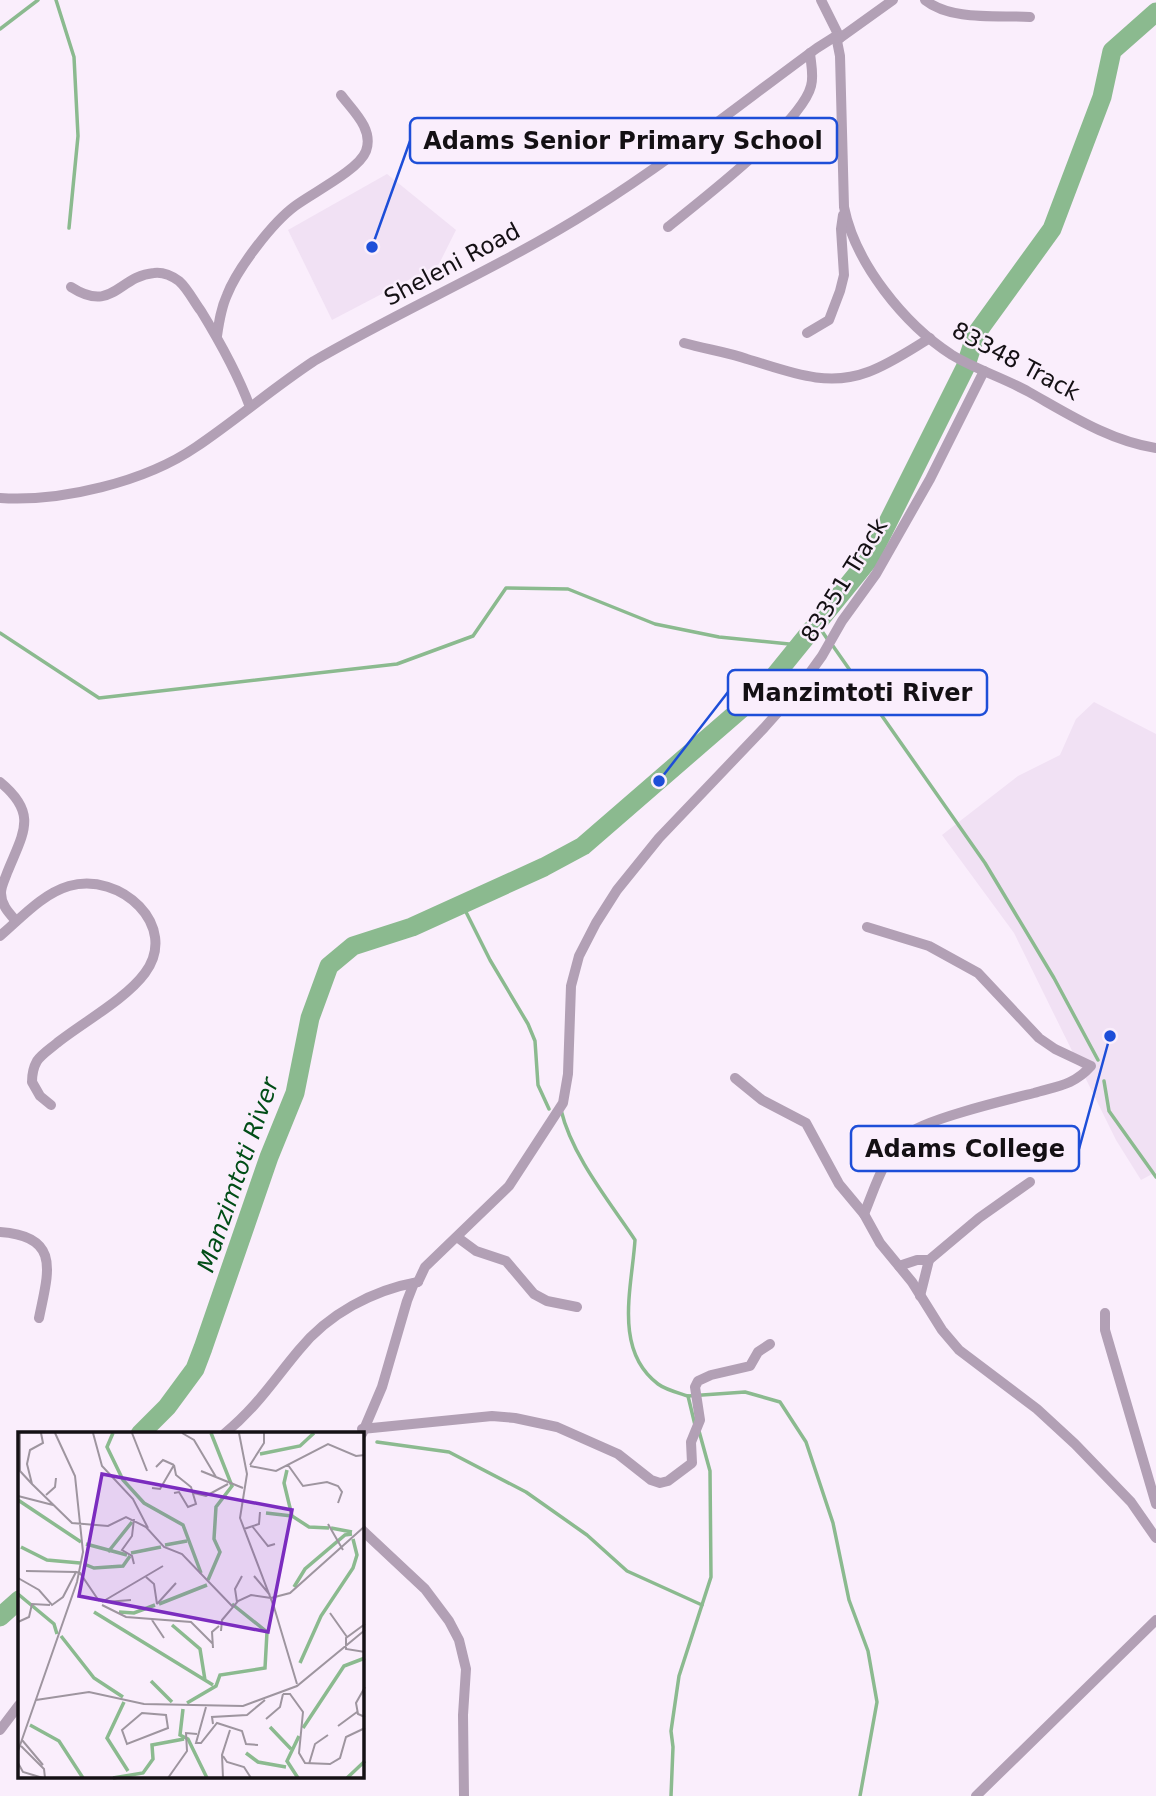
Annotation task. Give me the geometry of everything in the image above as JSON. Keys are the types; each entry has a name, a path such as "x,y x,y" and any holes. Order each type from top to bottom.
{"street":[{"name":"83348 Track","path":"821,0 838,37 844,206 848,226 865,265 900,308 930,338 952,355 1126,442 1156,448"},
{"name":"Sheleni Road","path":"0,498 61,495 131,478 165,465 194,449 284,381 335,349 503,262 592,210 656,167 810,53 893,0"},
{"path":"925,0 937,7 963,15 1030,17"},
{"path":"668,227 777,133 802,106 811,86 810,53"},
{"path":"217,337 227,293 275,223 353,166 366,153 367,135 364,125 341,95"},
{"path":"807,333 829,320 842,283 841,229 844,206"},
{"path":"71,287 90,297 104,296 156,272 167,274 180,282 217,337 239,377 250,407"},
{"path":"684,343 744,358 791,374 818,379 867,373 930,338"},
{"name":"83351 Track","path":"362,1432 382,1387 414,1283 418,1282 425,1267 509,1186 563,1103 568,1074 571,986 579,956 596,923 617,890 659,838 764,728 796,692 822,656 842,621 876,574 930,479 984,371"},
{"path":"0,782 13,792 22,806 25,818 22,842 1,892 5,907 16,922"},
{"path":"0,936 53,893 70,886 101,884 113,887 136,902 155,937 154,956 143,976 36,1063 32,1082 40,1096 51,1105"},
{"path":"864,1214 874,1182 884,1164 913,1130 1074,1082 1091,1066 1039,1038 978,974 929,946 867,927"},
{"path":"734,1078 762,1100 806,1123 839,1184 864,1214 880,1242 942,1330 959,1350 1037,1409 1075,1444 1131,1502 1156,1538"},
{"path":"899,1266 929,1259 979,1218 1030,1182"},
{"path":"0,1232 21,1235 45,1251 47,1264 39,1318"},
{"path":"457,1237 476,1251 506,1261 534,1294 547,1301 577,1307"},
{"path":"920,1296 929,1259"},
{"path":"226,1432 262,1398 299,1349 343,1311 372,1295 396,1286 418,1282"},
{"path":"1105,1313 1105,1330 1156,1504"},
{"path":"362,1432 492,1416 515,1418 556,1427 618,1454 655,1482 665,1482 689,1466 693,1460 691,1442 700,1420 695,1387 698,1381 711,1375 750,1366 758,1352 770,1344"},
{"path":"364,1532 425,1590 449,1621 459,1640 466,1669 463,1715 464,1796"},
{"path":"976,1796 1156,1620"},
{"path":"0,1730 18,1706"}],"shaded area":[{"path":"387,174 456,230 439,264 332,320 288,230"},
{"path":"1094,702 1156,734 1156,1172 1141,1180 1116,1140 1014,933 942,835 1018,776 1060,755 1076,719"}],"waterway":[{"path":"0,29 38,0"},
{"path":"56,0 74,57 78,136 69,228"},
{"name":"Manzimtoti River","path":"142,1432 167,1407 195,1369 269,1157 295,1093 310,1018 329,966 353,946 412,927 544,867 583,846 763,690 870,558 965,368 976,334 1052,229 1102,97 1112,51 1156,12"},
{"path":"0,633 99,698 397,664 473,636 506,588 568,589 655,624 719,637 799,645"},
{"path":"817,624 828,640"},
{"path":"833,646 985,863 1054,978 1098,1060"},
{"path":"462,904 490,960 528,1024 535,1041 538,1085 549,1109"},
{"path":"1104,1081 1109,1111 1156,1177"},
{"path":"561,1110 582,1161 635,1240 628,1317 635,1354 644,1370 658,1384 688,1396 695,1425"},
{"path":"688,1396 745,1392 780,1402 806,1442 833,1523 849,1600 868,1651 877,1702 860,1796"},
{"path":"671,1796 671,1731 679,1676 711,1577 710,1471 699,1431"},
{"path":"377,1442 449,1452 526,1492 587,1535 627,1571 702,1605"},
{"name":"Manzimtoti River","path":"0,1617 18,1601"}],"place":[{"name":"Adams Senior Primary School","path":"372,247"},
{"name":"Manzimtoti River","path":"659,781"},
{"name":"Adams College","path":"1110,1036"}]}
